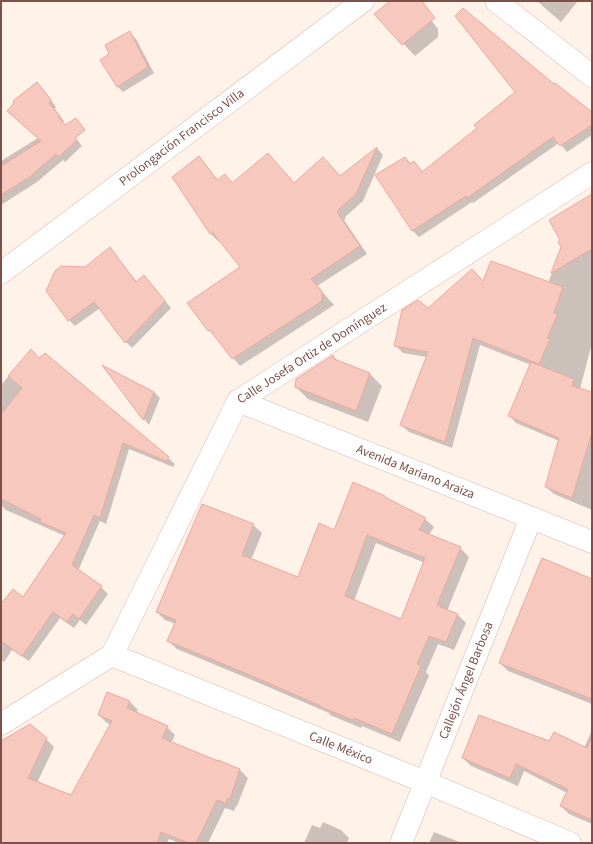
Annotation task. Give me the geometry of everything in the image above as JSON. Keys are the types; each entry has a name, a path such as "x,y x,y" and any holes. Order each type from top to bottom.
{"street":[{"name":"Prolongación Francisco Villa","path":"1,273 363,1"},
{"path":"496,1 592,76"},
{"name":"Calle Josefa Ortiz de Domínguez","path":"112,655 238,401 592,173"},
{"name":"Avenida Mariano Araiza","path":"238,401 592,542"},
{"name":"Callejón Ángel Barbosa","path":"401,843 531,518"},
{"path":"1,724 112,655"},
{"name":"Calle México","path":"112,655 425,782 570,843"}],"building":[{"path":"390,1 422,1 435,18 402,45 374,14"},
{"path":"463,8 554,84 555,83 592,112 592,125 560,146 553,137 467,198 466,196 412,231 375,175 405,157 410,164 414,161 422,172 477,128 474,125 515,92 455,16"},
{"path":"130,31 148,67 117,87 100,60 109,54 105,45"},
{"path":"37,82 51,100 49,103 65,125 76,118 85,130 75,138 77,140 59,157 56,154 31,176 1,195 1,166 41,141 7,111 14,103 13,101"},
{"path":"377,147 356,194 337,212 360,246 311,279 322,291 322,301 232,359 187,303 240,267 213,233 210,234 172,177 199,156 217,180 225,174 232,183 268,153 294,183 323,157 340,176"},
{"path":"592,194 592,249 551,273 561,247 558,242 560,240 549,220"},
{"path":"110,247 136,282 144,275 165,301 125,343 94,302 68,321 46,291 55,271 61,266 85,267"},
{"path":"491,261 563,287 554,313 558,314 547,338 550,339 539,364 473,338 445,442 400,425 428,352 394,346 402,310 418,300 428,308 472,269 483,281"},
{"path":"31,349 39,358 45,353 169,457 166,461 123,443 100,518 94,515 72,565 102,586 79,619 73,614 67,622 53,612 22,656 1,641 1,604 13,589 23,597 66,533 40,522 41,519 1,499 1,414 22,388 8,376"},
{"path":"333,355 334,359 370,373 356,411 295,387 296,379"},
{"path":"531,362 574,379 572,386 592,392 592,433 572,498 545,487 559,438 508,416"},
{"path":"102,365 154,392 143,420"},
{"path":"353,482 385,496 426,518 419,530 461,547 437,605 458,614 446,642 429,636 417,664 421,666 392,734 354,718 353,720 321,707 250,675 167,641 176,620 156,612 202,504 254,524 242,555 298,577 319,523 334,530","holes":["367,535 425,558 401,619 345,596"]},
{"path":"542,558 592,579 592,699 499,663"},
{"path":"107,692 130,701 127,708 168,726 162,738 240,769 230,799 228,798 226,803 217,800 196,843 189,843 161,832 157,843 1,843 1,741 30,724 47,738 28,778 71,795 112,721 98,715"},
{"path":"479,715 549,741 554,732 587,748 592,737 592,820 560,806 568,789 516,764 510,778 462,758"}]}
